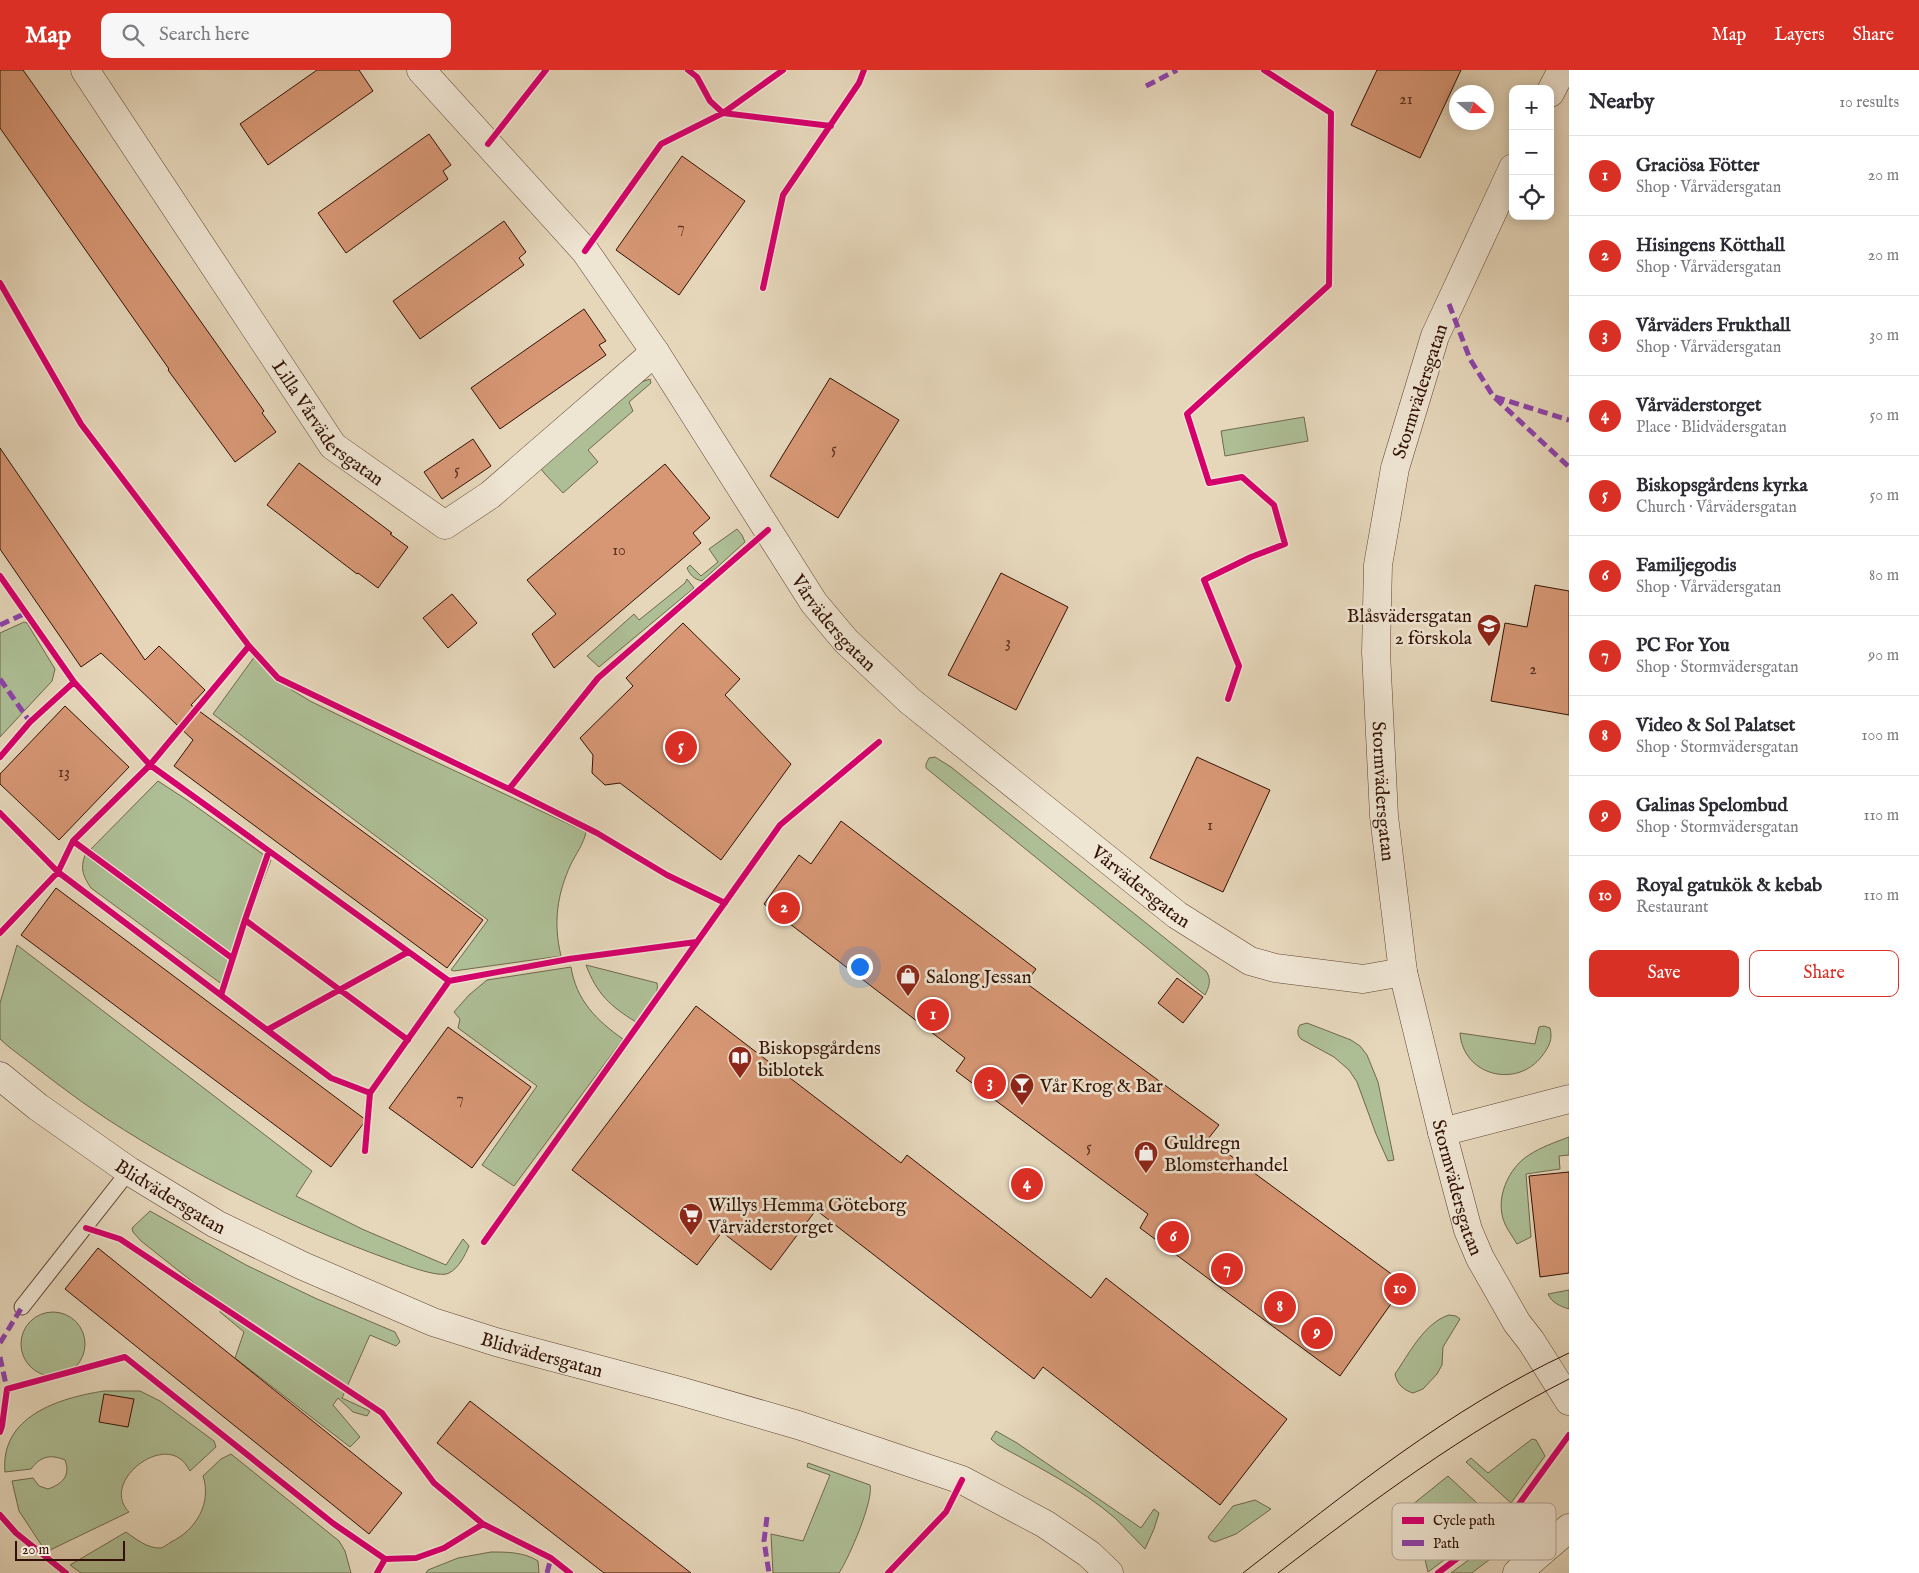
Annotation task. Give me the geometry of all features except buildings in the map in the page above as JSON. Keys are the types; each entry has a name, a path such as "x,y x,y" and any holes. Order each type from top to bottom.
{"street":[{"name":"Lilla Vårvädersgatan","path":"85,70 334,446 445,525 490,495 528,464 655,352"},
{"name":"Vårvädersgatan","path":"421,70 585,252 655,352 814,603 846,641 910,701 1177,915 1250,961 1275,968 1363,979 1403,972"},
{"path":"1554,85 1562,70"},
{"name":"Stormvädersgatan","path":"1510,175 1435,336 1395,468 1378,565 1376,652 1384,816 1403,972 1442,1132 1468,1230 1480,1258 1517,1323 1531,1341 1569,1401"},
{"name":"Blidvädersgatan","path":"0,1076 38,1107 129,1171 216,1224 303,1266 433,1322 496,1342 680,1391 798,1425 962,1480 1045,1524 1089,1554 1109,1573"},
{"path":"1442,1132 1569,1099"},
{"path":"1556,1539 1569,1528"},
{"path":"1517,1573 1532,1560"}],"lane":[{"path":"22,1307 129,1171"}],"green space":[{"path":"650,379 651,383 629,402 633,411 588,450 598,462 563,493 541,469 605,410 641,382"},
{"path":"1304,417 1308,441 1225,456 1221,431"},
{"path":"737,529 745,542 702,581 689,573 687,568 690,565 701,576 718,562 709,549"},
{"path":"687,579 694,588 599,667 587,656 634,614 639,620 685,583"},
{"path":"24,622 27,623 55,669 52,681 0,737 0,633"},
{"path":"255,656 292,690 310,701 586,832 562,886 557,920 561,956 451,970 488,920 213,714"},
{"path":"935,757 951,767 1206,971 1209,986 1205,995 926,768 929,758"},
{"path":"158,781 271,860 223,985 91,888 84,876 83,864 85,855"},
{"path":"17,945 312,1171 296,1196 362,1229 446,1265 463,1239 469,1246 459,1265 449,1273 437,1274 428,1272 388,1259 315,1230 208,1179 140,1140 82,1102 0,1039 0,1003"},
{"path":"586,965 657,983 654,999 636,1022 605,998 595,984"},
{"path":"571,967 578,990 589,1009 623,1039 514,1186 482,1165 537,1086 458,1028 460,1019 454,1012 469,995 487,980"},
{"path":"1307,1023 1351,1040 1360,1046 1367,1055 1378,1082 1394,1160 1388,1161 1357,1082 1349,1070 1334,1057 1301,1039 1298,1032 1299,1027"},
{"path":"1539,1027 1550,1028 1551,1039 1542,1056 1531,1066 1519,1072 1506,1075 1493,1073 1481,1068 1471,1059 1463,1048 1460,1033 1535,1044"},
{"path":"1569,1137 1569,1155 1559,1156 1560,1169 1526,1174 1531,1237 1517,1244 1506,1227 1502,1215 1502,1195 1509,1176 1521,1161 1529,1155"},
{"path":"150,1211 246,1265 317,1299 395,1332 400,1342 396,1346 370,1335 342,1398 370,1411 367,1416 353,1412 338,1398 333,1405 360,1437 350,1447 235,1358 244,1332 220,1312 222,1305 141,1241 133,1232 132,1228"},
{"path":"1569,1290 1569,1309 1554,1302 1548,1294"},
{"path":"53,1312 71,1318 79,1326 85,1344 79,1362 71,1370 53,1376 35,1370 27,1362 21,1344 27,1326 35,1318"},
{"path":"1449,1315 1460,1319 1443,1347 1442,1365 1437,1374 1423,1389 1413,1393 1406,1390 1399,1384 1395,1374 1425,1332 1440,1319"},
{"path":"104,1391 140,1391 160,1401 214,1441 216,1447 190,1471 181,1459 168,1454 156,1455 145,1460 134,1468 126,1479 122,1490 122,1501 129,1512 46,1552 19,1511 12,1481 33,1478 39,1486 48,1489 64,1479 67,1471 65,1460 46,1457 38,1461 31,1469 5,1472 6,1453 12,1437 22,1424 36,1413 69,1399"},
{"path":"996,1431 1017,1443 1141,1528 1154,1509 1159,1513 1145,1549 1115,1518 1088,1497 998,1445 991,1439"},
{"path":"1532,1439 1536,1440 1545,1456 1511,1503 1466,1462 1471,1458 1488,1473"},
{"path":"231,1454 339,1541 345,1551 351,1573 81,1573 70,1565 126,1532 142,1543 156,1548 162,1548 180,1537 200,1515 205,1496 203,1476 221,1459"},
{"path":"808,1463 870,1485 865,1515 849,1555 839,1573 773,1573 771,1534 803,1541 830,1475 807,1467"},
{"path":"1448,1476 1477,1503 1414,1503"},
{"path":"1255,1500 1271,1509 1236,1534 1215,1542 1210,1540 1208,1537 1233,1506"},
{"path":"491,1552 515,1553 533,1558 538,1561 539,1573 426,1573 428,1570 458,1558"},
{"path":"1425,1560 1444,1560 1428,1572"},
{"path":"1469,1560 1489,1560 1472,1573 1451,1573"}],"tram line":[{"path":"1243,1573 1360,1483 1441,1426 1482,1399 1569,1353"},
{"path":"1278,1573 1419,1469 1492,1422 1569,1379"}],"marked path":[{"path":"1146,86 1177,70"},
{"path":"1449,304 1470,359 1493,396 1569,467"},
{"path":"1495,397 1569,420"},
{"path":"0,625 26,613"},
{"path":"0,679 30,722"},
{"path":"0,1343 22,1307"},
{"path":"0,1357 7,1389"},
{"path":"767,1517 764,1541 769,1573"},
{"path":"547,1573 551,1558"}],"cycle path":[{"path":"488,144 546,70"},
{"path":"688,70 697,77 710,101 723,113 831,126"},
{"path":"585,251 661,144 723,113 783,70"},
{"path":"763,288 783,195 859,83 864,70"},
{"path":"1228,699 1239,666 1204,580 1251,557 1285,544 1274,505 1242,477 1209,483 1187,414 1329,285 1331,113 1264,70"},
{"path":"0,283 81,424 249,646 278,678 597,833 667,875 725,903"},
{"path":"509,789 598,678 768,530"},
{"path":"0,576 74,682 150,765 449,981"},
{"path":"0,933 58,872 73,841 150,765 249,646"},
{"path":"0,757 30,722 74,682"},
{"path":"484,1242 780,825 879,742"},
{"path":"0,813 58,872 331,1078 370,1093"},
{"path":"73,841 232,958"},
{"path":"221,995 269,851"},
{"path":"245,920 408,1040"},
{"path":"365,1151 370,1093 449,981 569,959 696,942"},
{"path":"267,1030 408,952"},
{"path":"86,1228 120,1239 382,1413 434,1483 483,1524 551,1558 570,1573"},
{"path":"0,1432 7,1389 125,1357 334,1524 385,1559"},
{"path":"1520,1503 1569,1435"},
{"path":"888,1573 946,1512 962,1480"},
{"path":"0,1515 16,1533 66,1573"},
{"path":"377,1573 385,1559 416,1558 444,1548 483,1524"},
{"path":"1438,1573 1455,1560"}],"place":[{"name":"Blåsvädersgatan 2 förskola","path":"1489,647"},
{"name":"Biskopsgårdens kyrka","path":"681,747"},
{"name":"Hisingens Kötthall","path":"784,908"},
{"name":"Salong Jessan","path":"908,997"},
{"name":"Graciösa Fötter","path":"933,1015"},
{"name":"Biskopsgårdens biblotek","path":"740,1079"},
{"name":"Vårväders Frukthall","path":"990,1083"},
{"name":"Vår Krog & Bar","path":"1022,1106"},
{"name":"Guldregn Blomsterhandel","path":"1146,1174"},
{"name":"Vårväderstorget","path":"1027,1184"},
{"name":"Willys Hemma Göteborg Vårväderstorget","path":"691,1236"},
{"name":"Familjegodis","path":"1173,1237"},
{"name":"PC For You","path":"1227,1269"},
{"name":"Royal gatukök & kebab","path":"1400,1289"},
{"name":"Video & Sol Palatset","path":"1280,1307"},
{"name":"Galinas Spelombud","path":"1317,1333"}]}
